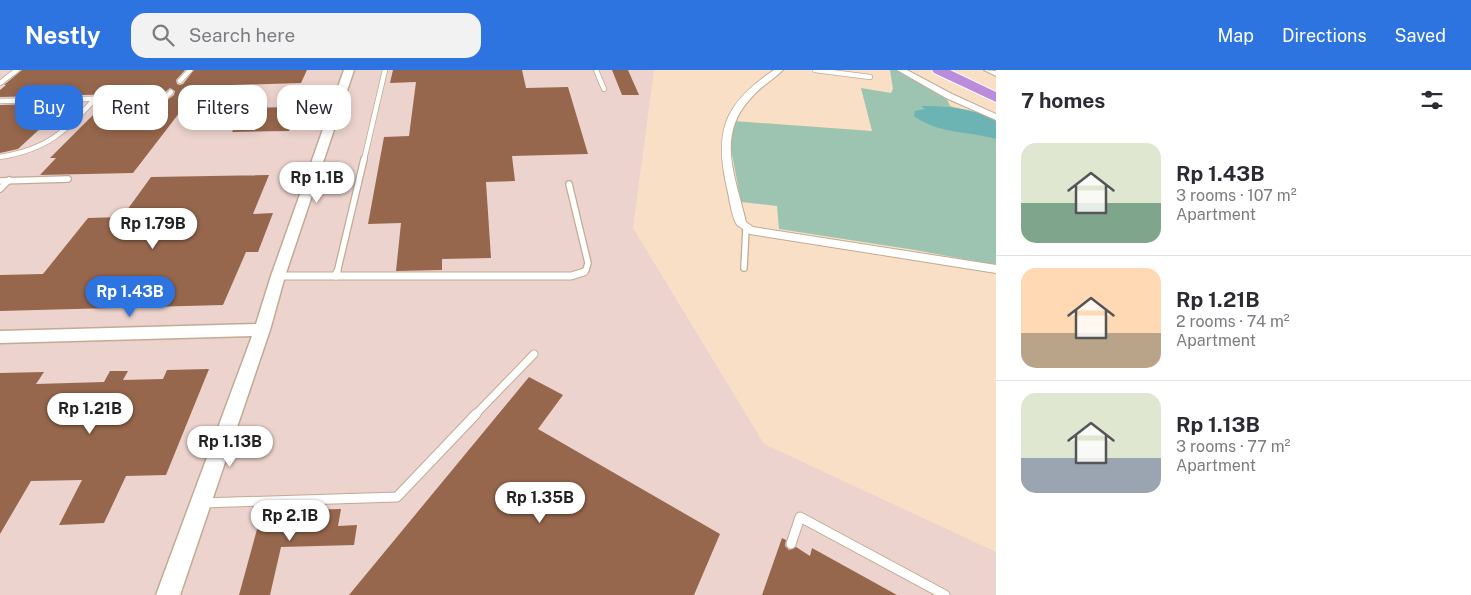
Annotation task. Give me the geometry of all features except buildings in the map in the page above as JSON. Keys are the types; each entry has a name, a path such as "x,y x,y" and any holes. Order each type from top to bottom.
{"highway":[{"path":"938,70 996,98"},
{"path":"956,70 996,89"}],"street":[{"path":"168,595 262,330 278,276 349,70"},
{"path":"779,70 760,84 746,98 731,120 726,136 726,156 741,223 746,228 996,269"},
{"path":"901,70 949,96 996,117"},
{"path":"988,70 996,74"},
{"path":"983,110 996,108"},
{"path":"0,337 262,330"}],"lane":[{"path":"0,83 17,70"},
{"path":"180,81 190,70"},
{"path":"336,276 385,70"},
{"path":"596,70 604,89"},
{"path":"815,70 870,77"},
{"path":"168,95 171,92"},
{"path":"0,101 93,99"},
{"path":"0,158 31,151 53,141 93,101"},
{"path":"0,181 68,179"},
{"path":"0,189 9,180"},
{"path":"278,276 571,276 581,274 586,270 588,263 569,184"},
{"path":"744,268 746,228"},
{"path":"199,504 397,497 534,354"},
{"path":"791,544 800,517 945,595"}],"shaded area":[{"path":"0,70 654,70 633,228 764,444 996,552 996,595 0,595"}],"green space":[{"path":"890,70 898,70 946,97 950,106 996,119 996,265 915,250 779,229 777,206 741,202 729,138 733,121 872,131 861,88 891,93 893,89"}],"water":[{"path":"921,106 960,108 987,116 996,120 996,139 943,129 923,122 914,116 915,111 925,109"}]}
